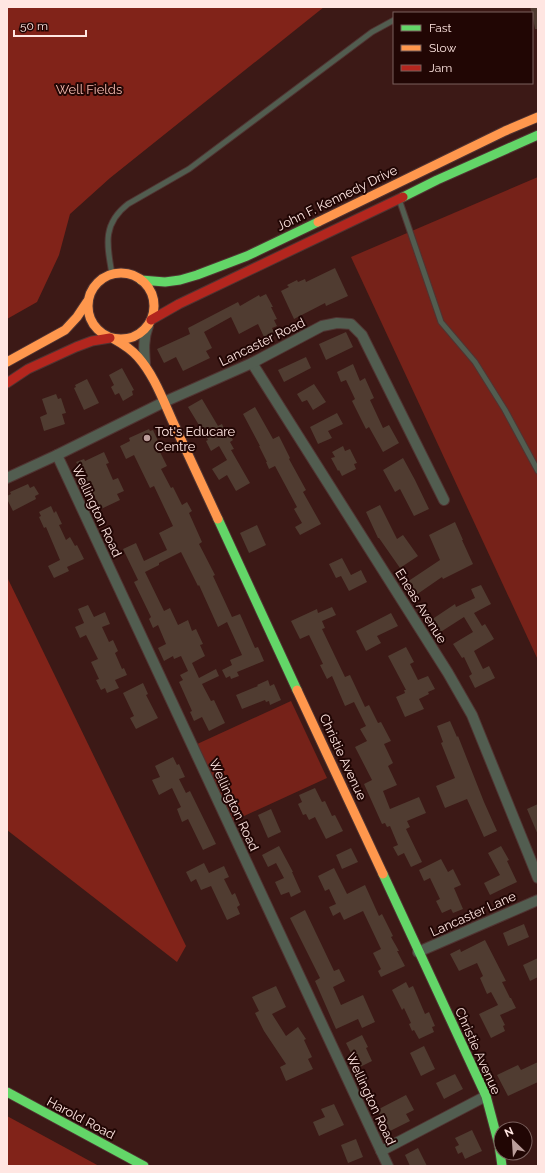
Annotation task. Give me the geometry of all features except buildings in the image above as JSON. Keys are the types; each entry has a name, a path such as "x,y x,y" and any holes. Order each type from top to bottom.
{"main road":[{"name":"John F. Kennedy Drive","path":"112,274 128,274 141,280 158,283 180,280 224,266 538,117"},
{"name":"John F. Kennedy Drive","path":"7,383 28,369 92,341 134,337 144,330 149,323 179,304 437,180 538,135"},
{"path":"7,362 65,330 77,317 87,302 90,292 96,283 112,274"},
{"path":"141,280 149,288 153,298 154,308 149,323"},
{"path":"87,302 91,322 98,331 112,338"},
{"name":"Christie Avenue","path":"112,338 123,343 145,364 164,402 486,1096 500,1145 502,1166"},
{"name":"Harold Road","path":"7,1092 144,1166"}],"street":[{"name":"Christie Avenue","path":"145,364 144,343 145,334 149,323"},
{"name":"Lancaster Road","path":"7,478 164,402 252,363 322,326 337,323 351,324 362,335 444,500"},
{"name":"Eneas Avenue","path":"252,363 448,673 472,715 538,878"},
{"name":"Wellington Road","path":"56,455 388,1166"},
{"name":"Lancaster Lane","path":"418,952 538,900"},
{"path":"381,1151 486,1096"}],"lane":[{"path":"112,274 108,249 108,236 112,222 120,211 133,201 189,169 372,32 393,21"},
{"path":"399,199 441,322 474,362 505,410 538,471"}],"shaded area":[{"path":"538,177 538,660 351,257"},
{"path":"291,701 327,778 231,822 195,745"}],"green space":[{"name":"Well Fields","path":"7,7 324,7 110,178 70,214 59,255 37,302 7,319"},
{"path":"7,577 186,946 177,962 7,830"},
{"path":"7,1116 99,1166 7,1166"}],"traffic: fast":[{"path":"403,197 437,180 538,135"},
{"path":"141,280 165,282 180,280 197,275 247,256 318,222"},
{"path":"218,519 297,690"},
{"path":"383,874 486,1096 499,1145 502,1166"},
{"path":"7,1092 144,1166"}],"traffic: slow":[{"path":"318,222 505,131 538,117"},
{"path":"114,273 128,273 140,278 149,287 154,299 154,306 152,319 145,330 128,339 114,339 102,334 93,325 88,313 88,299 93,287 102,278 114,273"},
{"path":"7,362 65,330 77,317 87,302"},
{"path":"114,339 135,354 149,372 218,519"},
{"path":"297,690 383,874"}],"traffic: jam":[{"path":"151,320 179,304 403,197"},
{"path":"7,383 28,369 76,347 92,341 110,338"}],"place":[{"name":"Tot's Educare Centre","path":"147,438"}]}
